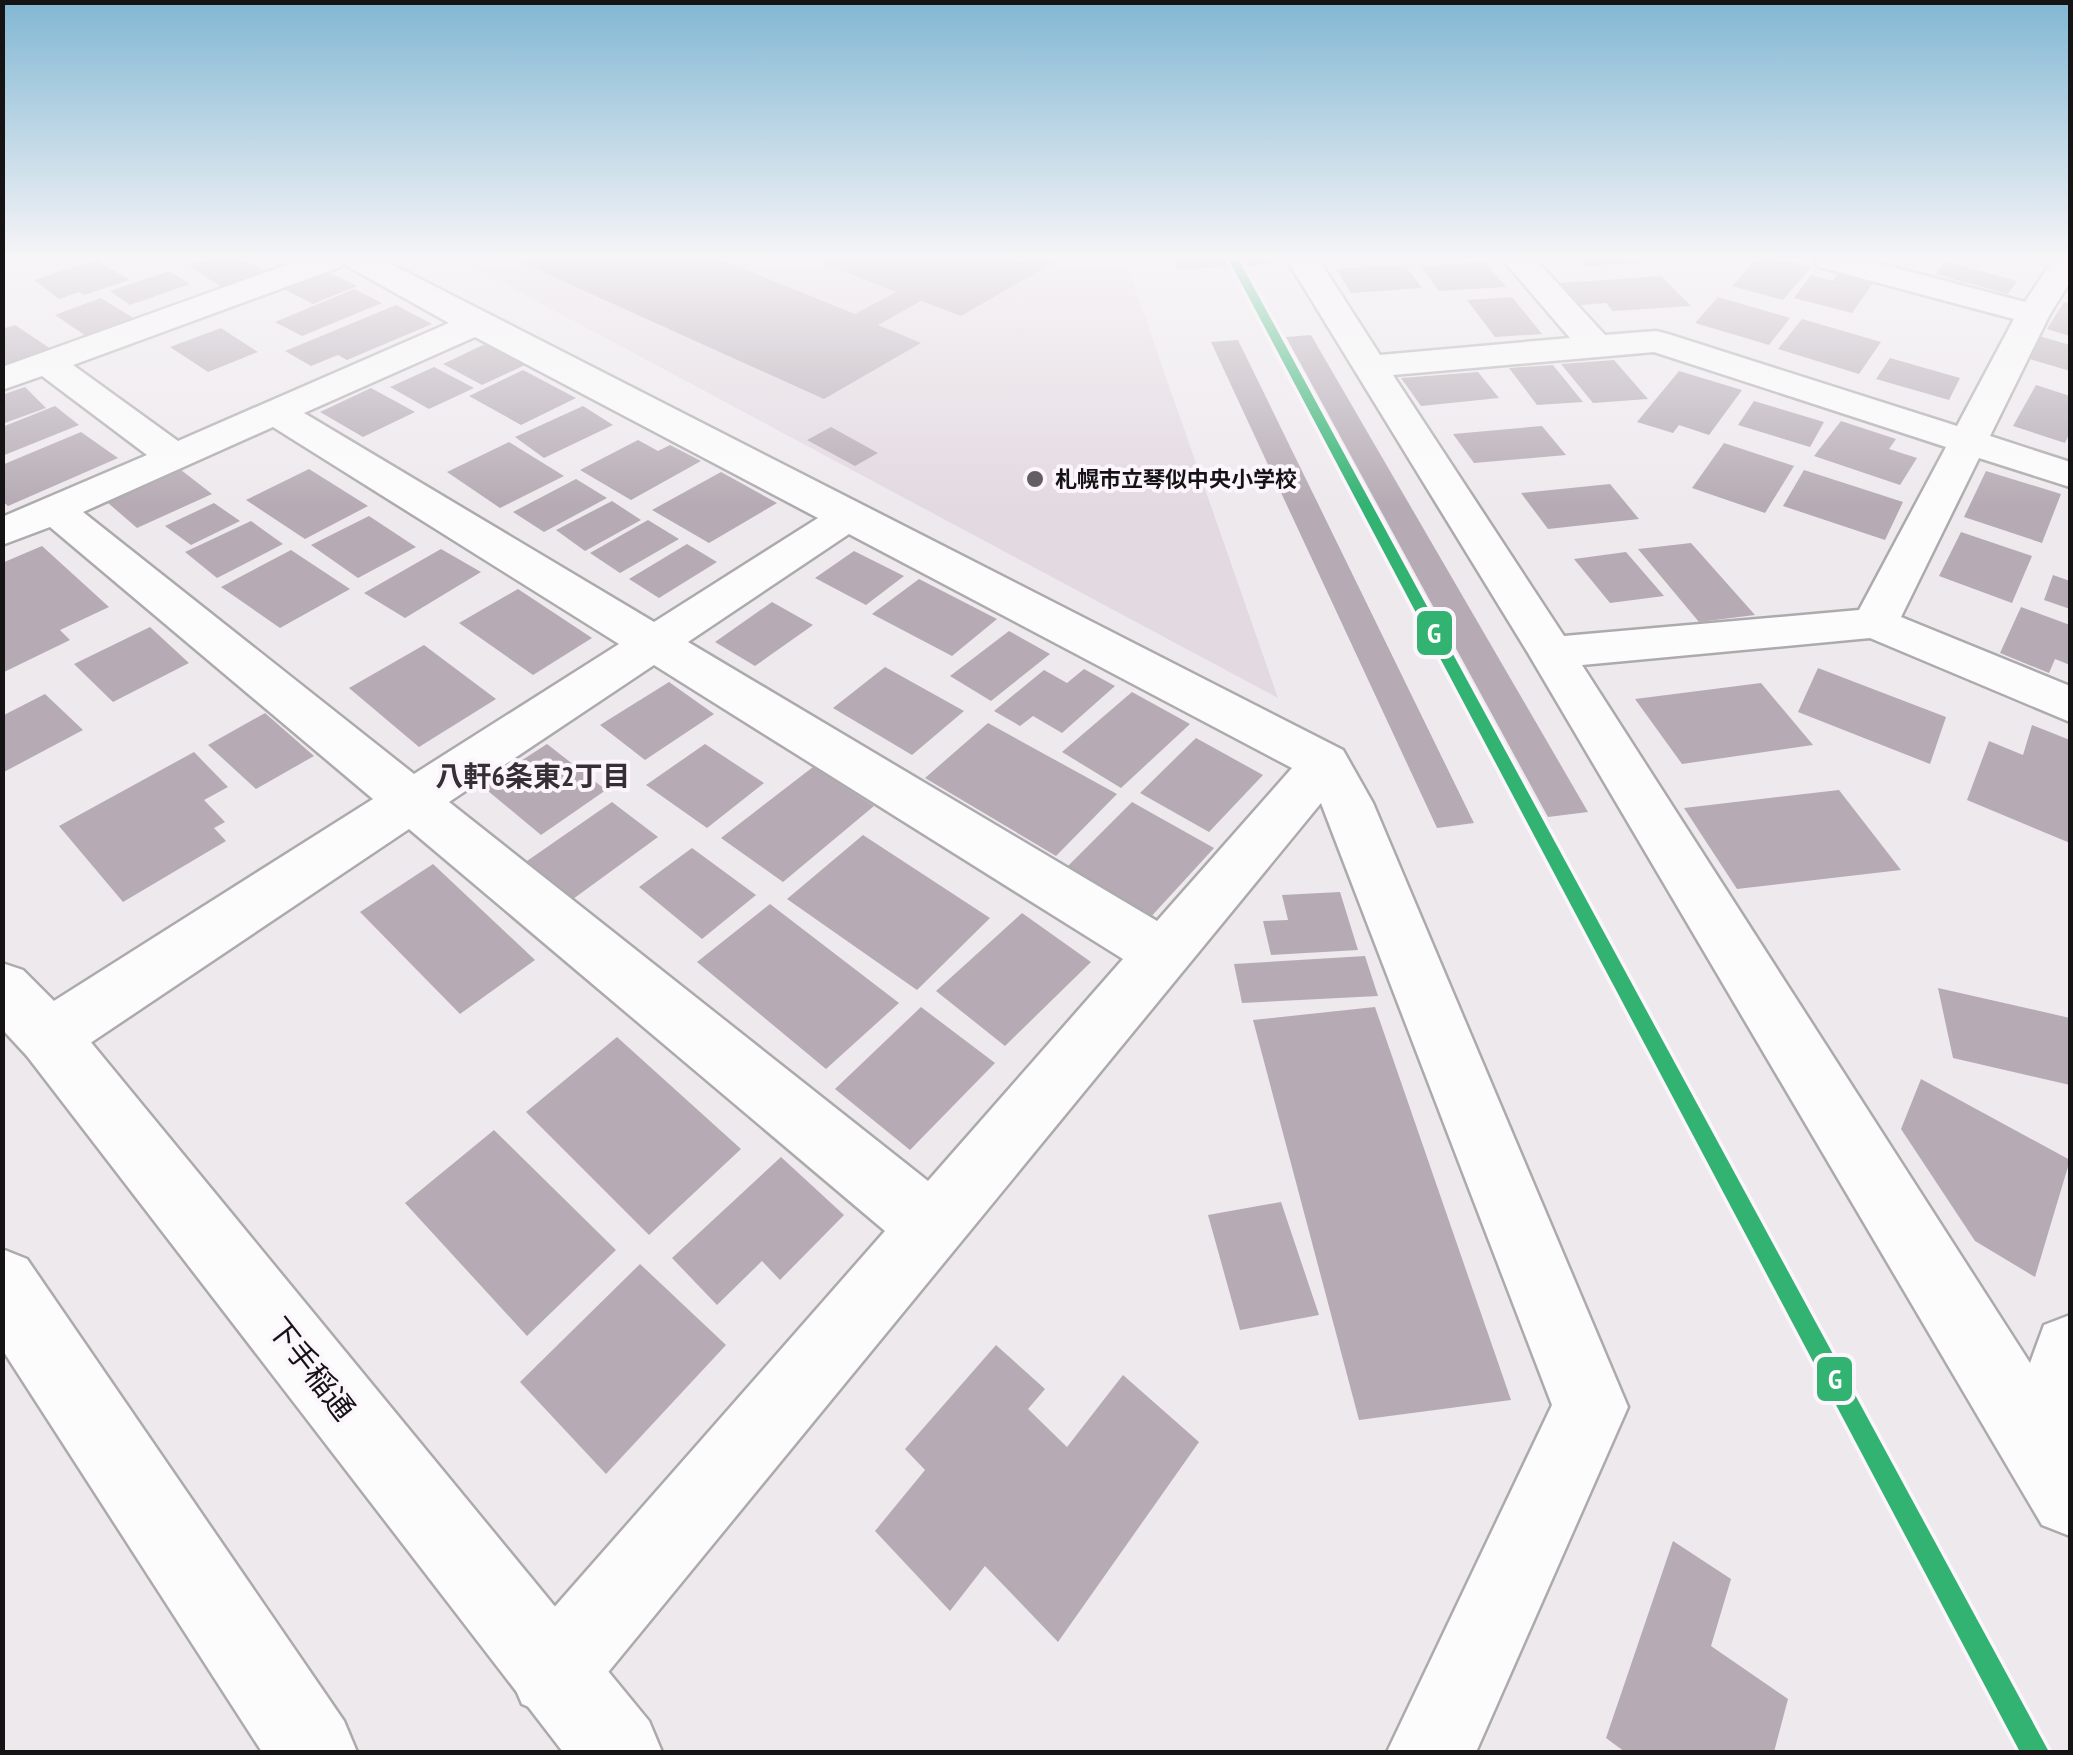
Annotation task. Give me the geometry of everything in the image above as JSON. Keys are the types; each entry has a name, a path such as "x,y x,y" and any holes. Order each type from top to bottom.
{"street":[{"path":"2,379 105,342"},
{"path":"2,533 435,342"},
{"path":"511,342 1325,763 1348,803 1590,1407 1430,1752"},
{"path":"1357,342 2056,1474"},
{"path":"1372,366 1627,342"},
{"path":"1662,342 2070,476"},
{"path":"1875,623 2019,342"},
{"path":"47,363 175,456"},
{"path":"275,412 1163,954"},
{"path":"55,510 931,1226"},
{"path":"26,1012 412,802 848,516"},
{"path":"1552,653 1875,623 2070,705"},
{"path":"552,1674 1325,763"},
{"name":"下手稲通","path":"26,1012 618,1752"},
{"path":"2,1284 313,1752"},
{"path":"2056,1474 2069,1365"}],"shaded area":[{"name":"札幌市立琴似中央小学校","path":"613,342 1154,342 1278,698"}],"building":[{"path":"2,342 40,342 54,351 2,370"},
{"path":"184,342 242,342 258,352 208,372 170,347"},
{"path":"307,342 390,342 347,360 338,355 311,366 285,351"},
{"path":"697,342 921,343 824,399"},
{"path":"1211,342 1239,342 1474,823 1437,828"},
{"path":"1289,342 1315,342 1588,812 1548,817"},
{"path":"1784,342 1881,342 1859,374 1778,349"},
{"path":"2036,342 2070,345 2070,371 2026,358"},
{"path":"485,344 525,365 482,385 443,364"},
{"path":"1890,358 1960,378 1949,400 1876,379"},
{"path":"1614,360 1648,399 1593,403 1561,364"},
{"path":"1553,365 1583,402 1537,405 1509,368"},
{"path":"434,367 474,388 429,409 390,387"},
{"path":"523,370 576,398 521,425 469,396"},
{"path":"1679,371 1742,390 1709,435 1679,425 1673,433 1637,422"},
{"path":"1478,372 1499,398 1421,406 1401,378"},
{"path":"2036,385 2070,396 2070,432 2065,443 2013,426"},
{"path":"25,387 46,408 2,424 2,395"},
{"path":"371,388 415,412 363,437 320,412"},
{"path":"1754,401 1824,422 1810,447 1738,425"},
{"path":"55,406 79,425 2,456 2,427"},
{"path":"583,406 613,425 544,458 515,437"},
{"path":"1841,421 1896,439 1889,449 1917,458 1900,485 1814,456"},
{"path":"1542,426 1566,455 1474,463 1453,434"},
{"path":"831,427 878,453 855,466 807,440"},
{"path":"81,432 118,458 8,506 2,501 2,465"},
{"path":"638,440 658,451 670,445 701,461 631,500 580,470"},
{"path":"509,442 564,476 500,508 447,472"},
{"path":"1724,443 1794,466 1765,513 1692,488"},
{"path":"309,469 368,506 305,539 246,500"},
{"path":"181,470 212,494 137,528 107,502"},
{"path":"1804,470 1903,502 1885,540 1783,506"},
{"path":"1986,471 2061,494 2042,543 1964,517"},
{"path":"721,472 777,503 709,543 652,510"},
{"path":"576,479 607,498 544,532 513,512"},
{"path":"1610,484 1639,519 1548,529 1521,493"},
{"path":"612,501 641,520 585,551 556,530"},
{"path":"214,503 240,521 191,545 165,526"},
{"path":"369,516 416,547 358,578 311,545"},
{"path":"648,520 679,539 620,573 590,553"},
{"path":"251,521 283,544 217,578 185,552"},
{"path":"1961,532 2032,556 2012,603 1939,576"},
{"path":"1691,543 1755,615 1699,622 1638,549"},
{"path":"687,544 717,562 659,598 629,579"},
{"path":"42,546 109,607 60,630 70,640 2,673 2,563"},
{"path":"441,549 481,572 405,618 364,593"},
{"path":"291,550 350,589 280,628 221,587"},
{"path":"854,551 904,576 866,605 815,578"},
{"path":"1626,552 1664,596 1610,603 1574,559"},
{"path":"2053,575 2070,581 2070,609 2044,600"},
{"path":"919,579 997,619 952,656 872,614"},
{"path":"518,589 592,638 533,675 459,623"},
{"path":"772,602 813,625 755,666 715,642"},
{"path":"2021,607 2070,625 2070,665 2055,659 2049,673 2000,653"},
{"path":"150,627 189,663 113,702 74,664"},
{"path":"1009,631 1050,654 991,701 950,676"},
{"path":"424,645 496,699 419,747 349,688"},
{"path":"885,667 964,711 912,755 833,708"},
{"path":"1818,668 1946,717 1930,764 1798,712"},
{"path":"1084,669 1115,686 1062,733 1033,716 1020,726 994,711 1044,670 1067,683"},
{"path":"669,682 714,714 645,760 600,725"},
{"path":"1761,683 1813,745 1682,764 1635,699"},
{"path":"1132,692 1190,724 1121,788 1062,752"},
{"path":"45,694 83,730 2,773 2,716"},
{"path":"265,713 314,756 256,789 208,745"},
{"path":"988,723 1117,794 1056,856 925,778"},
{"path":"2032,725 2070,740 2070,843 1967,800 1989,741 2023,755"},
{"path":"1196,738 1263,775 1209,832 1140,793"},
{"path":"547,744 606,790 541,835 482,786"},
{"path":"705,744 764,783 707,828 646,785"},
{"path":"194,752 228,787 204,800 225,822 214,828 226,841 123,902 59,826"},
{"path":"813,767 874,806 783,882 721,838"},
{"path":"1839,790 1901,870 1737,889 1684,808"},
{"path":"612,802 658,837 573,899 527,861"},
{"path":"1132,802 1214,848 1148,920 1065,869"},
{"path":"863,835 990,918 917,990 787,899"},
{"path":"692,848 756,895 702,939 639,887"},
{"path":"433,864 535,960 460,1014 360,912"},
{"path":"1340,892 1358,950 1271,955 1263,921 1288,920 1282,895"},
{"path":"770,904 899,1003 826,1069 697,962"},
{"path":"1022,913 1091,962 1005,1046 936,991"},
{"path":"1365,956 1378,996 1242,1003 1234,964"},
{"path":"1938,988 2070,1018 2070,1085 1953,1058"},
{"path":"921,1007 995,1063 910,1150 835,1089"},
{"path":"1375,1007 1511,1400 1359,1420 1253,1020"},
{"path":"617,1037 741,1149 649,1235 526,1112"},
{"path":"1921,1079 2070,1160 2035,1277 1975,1241 1901,1129"},
{"path":"494,1130 616,1250 527,1336 405,1203"},
{"path":"781,1157 844,1215 780,1280 762,1261 717,1305 672,1258"},
{"path":"1281,1202 1319,1315 1240,1330 1208,1215"},
{"path":"640,1264 726,1345 606,1474 520,1382"},
{"path":"996,1345 1045,1389 1028,1409 1067,1447 1123,1375 1199,1442 1058,1642 985,1566 950,1611 875,1531 925,1470 905,1449"},
{"path":"1673,1541 1731,1579 1711,1646 1788,1699 1774,1752 1625,1752 1606,1738"}],"transit line":[{"name":"G","path":"1278,342 2035,1752"}],"place":[{"name":"札幌市立琴似中央小学校","path":"1035,479"}],"district":[{"name":"八軒6条東2丁目","path":"533,776"}]}
